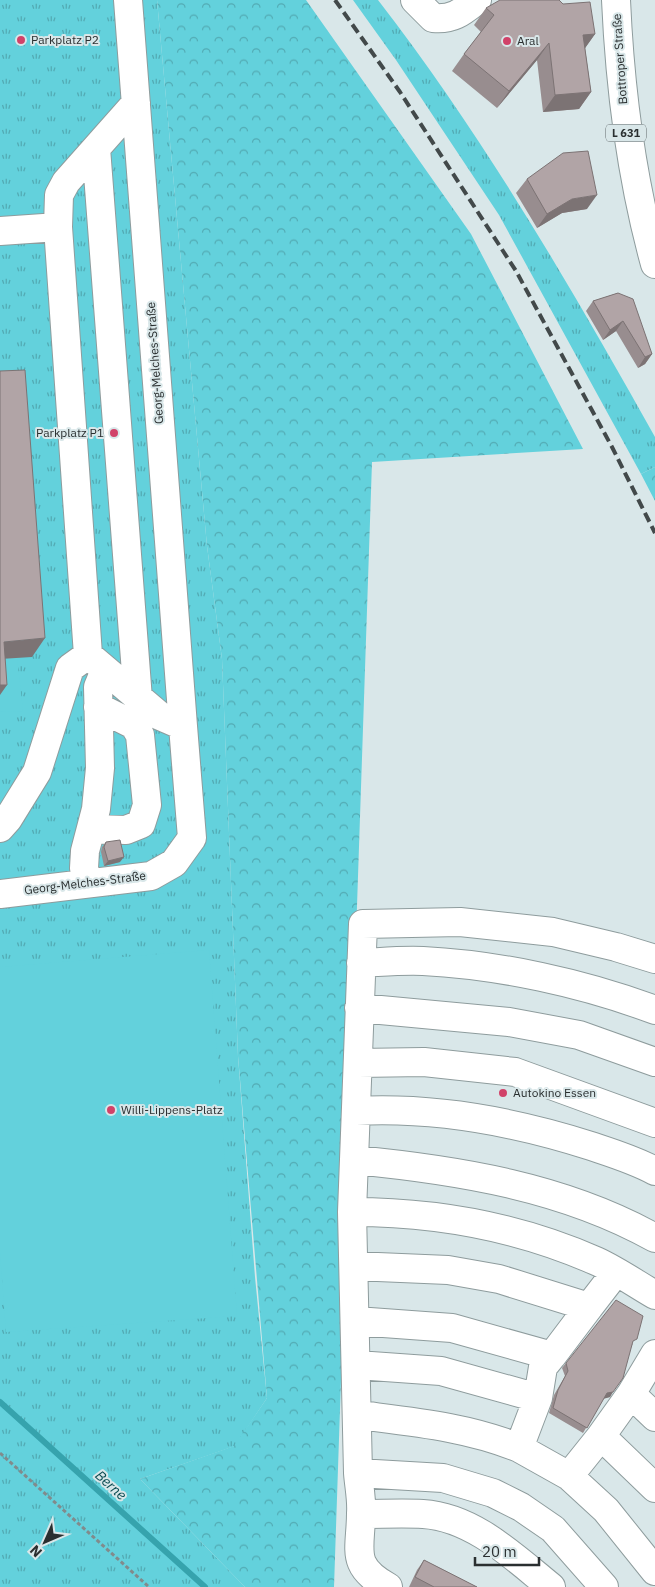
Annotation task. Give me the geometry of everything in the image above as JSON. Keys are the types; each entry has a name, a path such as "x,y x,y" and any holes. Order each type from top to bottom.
{"main road":[{"name":"Georg-Melches-Straße","path":"0,894 151,876 174,863 192,838 128,0"},
{"path":"415,0 433,18 447,20 461,14 477,0"},
{"name":"Bottroper Straße","path":"616,0 628,143 644,227 655,264"},
{"path":"88,883 84,868 96,809 100,768 97,662 58,227 59,195 66,182 136,103"},
{"path":"96,148 138,699"},
{"path":"0,232 58,227"},
{"path":"97,662 160,716 183,726"},
{"path":"3,820 37,772 70,668 97,662"},
{"path":"91,829 126,830 141,824 147,805 140,735 134,725 98,707"},
{"path":"388,1587 372,1578 358,1557 362,1514 358,1473 359,1415 352,1212 363,924 460,922 553,932 616,947 655,959"},
{"path":"361,962 423,961 529,974 622,998 655,1010"},
{"path":"359,1008 510,1022 579,1035 655,1062"},
{"path":"358,1064 424,1062 515,1072 655,1123"},
{"path":"356,1111 388,1110 506,1123 550,1133 588,1145 655,1171"},
{"path":"355,1160 472,1174 534,1190 614,1218 655,1238"},
{"path":"352,1212 412,1213 475,1222 550,1243 597,1262 655,1296"},
{"path":"354,1266 448,1270 499,1279 588,1307"},
{"path":"519,1448 538,1398 543,1367 616,1272"},
{"path":"356,1321 452,1328 552,1356"},
{"path":"569,1476 631,1394 655,1354"},
{"path":"357,1365 441,1371 538,1398"},
{"path":"631,1394 655,1417"},
{"path":"359,1415 433,1424 492,1437 519,1448 569,1476 606,1510 655,1571"},
{"path":"601,1436 655,1488"},
{"path":"358,1473 443,1478 493,1493 521,1507 553,1529 604,1587"},
{"path":"362,1514 425,1514 461,1524 499,1544 551,1587"}],"path":[{"path":"0,1453 149,1587"}],"green space":[{"path":"0,0 157,0 207,546 222,659 238,1056 255,1277 267,1398 235,1446 140,1479 245,1587 0,1587"},
{"path":"157,0 306,0 471,234 583,449 372,462 334,1587 245,1587 140,1479 234,1446 267,1398 238,1056 222,659 207,546"},
{"path":"353,0 378,0 417,52 490,159 558,269 655,437 655,467 641,474 499,215 396,60"},
{"path":"655,467 655,501 641,474"},
{"path":"0,509 23,711 0,712"},
{"name":"Willi-Lippens-Platz","path":"209,950 237,1316 6,1332 0,1253 0,967"}],"building":[{"path":"500,0 559,0 563,4 590,2 595,34 583,35 591,92 555,95 549,43 509,91 464,54 494,15 486,8"},
{"path":"588,151 597,195 572,199 547,214 527,179 563,153"},
{"path":"618,293 633,299 652,354 645,357 623,321 610,330 593,301"},
{"path":"25,370 45,638 4,642 7,685 0,685 0,371"},
{"path":"120,840 124,857 108,861 104,847 106,842"},
{"path":"616,1300 643,1316 637,1339 633,1341 623,1378 613,1392 607,1393 587,1428 553,1408 558,1390 568,1371 566,1363"},
{"path":"424,1560 477,1587 434,1587 415,1577"}],"waterway":[{"name":"Berne","path":"0,1402 205,1587"}],"railway":[{"path":"335,0 400,92 516,271 612,447 655,533"}],"place":[{"name":"Parkplatz P2","path":"21,40"},
{"name":"Aral","path":"507,41"},
{"name":"Parkplatz P1","path":"114,433"},
{"name":"Autokino Essen","path":"503,1093"},
{"name":"Willi-Lippens-Platz","path":"111,1110"}]}
